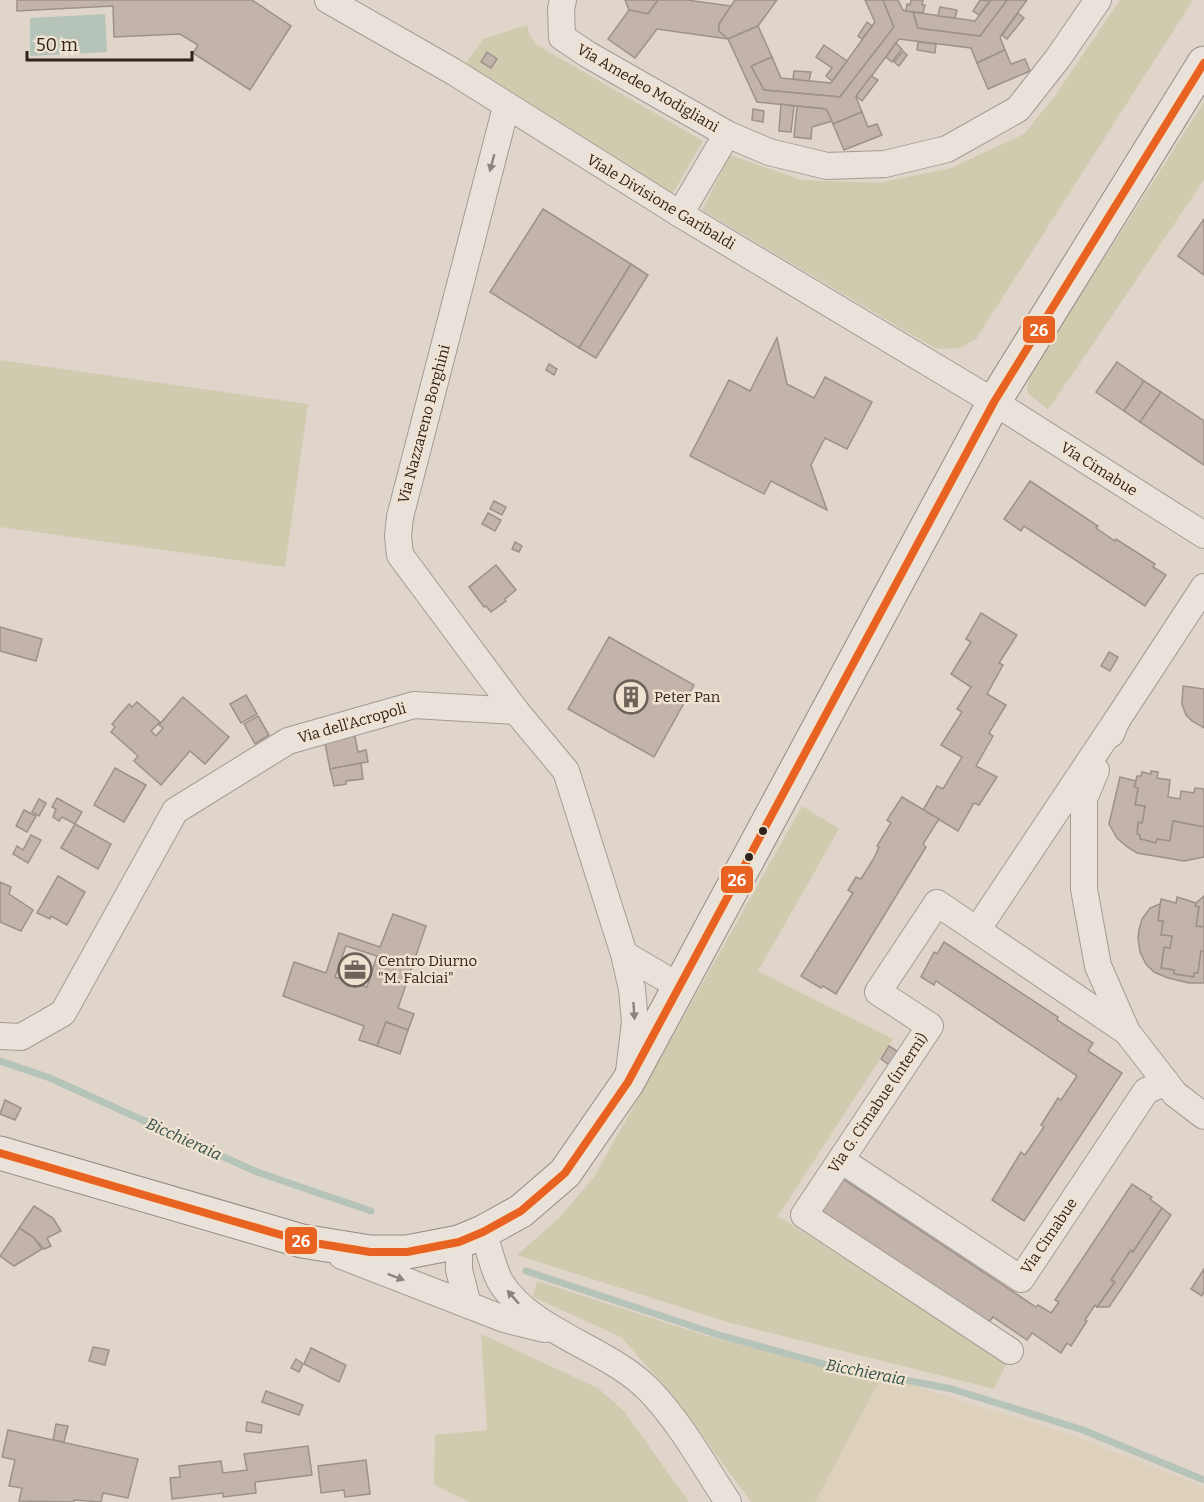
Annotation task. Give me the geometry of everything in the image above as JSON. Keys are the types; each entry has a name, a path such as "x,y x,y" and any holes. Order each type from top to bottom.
{"main road":[{"path":"0,1153 302,1241 370,1252 407,1252 471,1237 521,1211 565,1173 628,1082 994,402 1204,63"}],"street":[{"name":"Viale Divisione Garibaldi","path":"328,0 454,72 680,214 994,402"},
{"name":"Via Amedeo Modigliani","path":"562,5 562,37 587,54 727,134 769,152 827,166 885,164 947,149 1018,109 1058,58 1098,0"},
{"name":"Via Nazzareno Borghini","path":"506,106 400,517 398,536 400,555 516,711"},
{"name":"Via Amedeo Modigliani","path":"680,214 727,134"},
{"name":"Via Cimabue","path":"994,402 1204,535"},
{"path":"1127,1032 977,930 1204,587"},
{"name":"Via dell'Acropoli","path":"0,1036 21,1037 63,1013 175,811 288,741 414,705 516,711"},
{"path":"516,711 566,771 624,954 632,989 635,1022 628,1082"},
{"path":"1117,720 1084,799 1084,889 1098,966 1127,1032 1175,1094 1204,1116"},
{"name":"Via G. Cimabue (interni)","path":"977,930 937,903 878,992 930,1026 804,1215 1010,1351"},
{"path":"624,954 680,987"},
{"name":"Via Cimabue","path":"841,1160 1021,1279 1146,1091 1166,1082"},
{"path":"468,1305 459,1270 471,1237"},
{"path":"471,1237 501,1282 519,1304 559,1333 611,1360 648,1389 681,1430 728,1502"},
{"path":"302,1241 504,1319 559,1333"}],"shaded area":[{"path":"1120,0 1193,0 976,339 960,348 936,349 702,210 730,155 801,180 878,183 951,168 1024,134 1054,97"},
{"path":"105,14 107,52 30,56 30,18"},
{"path":"527,25 537,45 703,141 672,195 464,66 483,39"},
{"path":"1204,102 1204,180 1048,410 1027,392 1029,376"},
{"path":"0,360 308,404 285,567 0,527"},
{"path":"802,806 839,829 758,971 893,1039 778,1216 1007,1363 994,1389 727,1322 517,1255 559,1218 594,1177"},
{"path":"537,1281 704,1335 879,1382 815,1502 751,1502 671,1393 621,1337 533,1297"},
{"path":"481,1334 598,1388 624,1411 689,1502 470,1502 434,1485 435,1435 487,1430"},
{"path":"883,1376 1074,1436 1204,1487 1204,1502 815,1502"}],"building":[{"path":"17,0 252,0 291,26 250,90 193,53 198,45 180,34 114,37 113,6 17,11"},
{"path":"625,0 658,0 648,14 629,10"},
{"path":"658,0 687,0 731,6 719,24 719,31 728,39 657,29 635,58 608,39 629,10 648,14"},
{"path":"735,0 777,0 758,26 728,39 719,31 719,24"},
{"path":"865,0 883,0 894,27 840,97 764,90 751,66 772,57 781,78 831,83 875,22"},
{"path":"883,0 898,0 903,10 913,12 918,28 980,36 1007,0 1027,0 1000,37 1005,50 977,63 971,48 899,39 856,97 862,112 833,124 826,109 757,102 728,39 758,26 772,57 751,66 764,90 840,97 894,27"},
{"path":"911,0 923,0 922,5 925,5 923,13 906,11 907,4 910,5"},
{"path":"980,0 990,1 979,15 973,11"},
{"path":"991,0 1007,0 980,36 918,28 913,12 975,21"},
{"path":"940,7 957,10 955,18 938,16"},
{"path":"1018,13 1024,18 1007,39 1002,35"},
{"path":"867,22 872,26 862,39 858,36"},
{"path":"918,42 936,44 935,53 917,50"},
{"path":"896,43 902,49 892,62 886,57"},
{"path":"824,45 847,61 832,81 826,76 832,68 816,57"},
{"path":"1005,50 1011,64 1025,59 1030,71 988,89 977,63"},
{"path":"903,51 907,55 899,66 894,62"},
{"path":"487,52 497,59 491,68 481,62"},
{"path":"794,71 811,72 809,81 793,79"},
{"path":"871,76 878,80 862,101 856,96"},
{"path":"781,104 794,106 791,132 779,131"},
{"path":"797,106 826,109 832,121 812,127 811,139 794,137"},
{"path":"753,109 764,111 763,122 752,120"},
{"path":"862,112 868,127 877,124 882,135 844,150 833,124"},
{"path":"543,209 631,264 579,348 490,292"},
{"path":"1204,219 1204,275 1178,256"},
{"path":"631,264 648,275 596,358 579,348"},
{"path":"777,338 787,384 814,398 825,377 872,402 847,449 825,438 811,465 827,510 771,481 764,494 690,456 729,380 750,391"},
{"path":"1117,362 1144,381 1124,411 1096,392"},
{"path":"549,364 557,369 554,375 546,370"},
{"path":"1144,381 1161,392 1140,422 1124,411"},
{"path":"1161,392 1204,421 1204,465 1140,422"},
{"path":"1030,481 1098,526 1096,528 1115,541 1116,539 1155,564 1153,567 1166,575 1145,606 1024,526 1021,531 1004,519"},
{"path":"494,501 506,507 502,515 490,509"},
{"path":"488,513 501,520 495,531 482,524"},
{"path":"515,542 522,546 519,552 512,549"},
{"path":"496,565 516,590 491,612 486,606 484,607 469,587"},
{"path":"981,613 1017,635 999,663 1003,665 987,694 1006,705 989,733 993,736 976,766 997,777 979,805 974,803 958,831 923,810 937,786 943,789 962,757 941,745 962,712 957,709 971,687 951,674 971,642 966,639"},
{"path":"0,627 42,639 36,661 0,651"},
{"name":"Peter Pan","path":"609,637 694,685 654,757 568,709"},
{"path":"1109,652 1118,657 1110,671 1101,666"},
{"path":"1183,686 1204,689 1204,728 1186,715 1182,704"},
{"path":"246,695 257,714 241,723 230,704"},
{"path":"183,697 229,737 205,764 190,751 161,785 134,761 138,756 111,732 115,727 112,724 129,704 132,707 137,702 160,722 151,731 156,736 163,728 159,725"},
{"path":"258,716 269,735 255,744 244,724"},
{"path":"354,732 358,752 366,750 368,762 330,769 324,738"},
{"path":"361,763 363,779 346,781 346,784 334,786 330,769"},
{"path":"115,768 146,785 124,822 94,805"},
{"path":"1151,771 1158,772 1157,778 1170,780 1168,797 1180,799 1181,791 1194,793 1195,788 1204,789 1204,827 1173,821 1170,841 1157,839 1156,843 1140,839 1140,835 1137,834 1138,822 1142,823 1145,806 1135,805 1138,788 1134,787 1137,776 1141,776 1142,772 1151,774"},
{"path":"1120,777 1136,781 1134,787 1138,788 1135,805 1145,806 1142,823 1138,822 1137,834 1140,835 1140,839 1156,843 1157,839 1170,841 1173,821 1204,827 1204,857 1184,861 1137,853 1117,838 1109,824"},
{"path":"902,797 939,819 923,844 926,847 836,994 801,976 853,893 848,890 856,877 861,879 874,858 879,847 877,846 891,823 887,820"},
{"path":"57,798 82,812 75,824 62,817 59,821 53,817 56,809 52,807"},
{"path":"39,799 46,803 39,816 32,812"},
{"path":"24,810 36,816 27,832 16,826"},
{"path":"75,824 111,844 98,869 61,848"},
{"path":"31,835 41,840 28,863 13,854 17,846 23,850"},
{"path":"58,876 85,892 67,925 51,916 50,919 37,913"},
{"path":"0,882 11,887 9,894 33,910 21,931 0,922"},
{"path":"1204,896 1204,927 1196,926 1199,907 1195,906"},
{"path":"1177,897 1196,903 1195,906 1199,907 1196,926 1204,927 1204,951 1201,951 1198,973 1194,973 1194,977 1174,974 1174,970 1161,968 1164,947 1170,948 1172,936 1161,935 1163,921 1158,921 1161,899 1176,903"},
{"path":"1160,904 1158,921 1163,921 1161,935 1172,936 1170,948 1164,947 1161,968 1174,970 1174,974 1194,977 1194,973 1198,973 1201,951 1204,951 1204,983 1189,983 1168,978 1154,972 1146,964 1140,952 1139,930 1142,919 1150,908"},
{"path":"393,914 426,926 398,1008 414,1014 408,1030 386,1022 377,1046 359,1040 364,1026 283,996 294,962 326,973 339,933 380,947","holes":["346,946 377,956 367,987 335,977"]},
{"path":"944,942 1058,1017 1057,1020 1093,1043 1088,1051 1122,1073 1024,1221 992,1200 1021,1152 1025,1155 1044,1127 1041,1125 1058,1098 1061,1100 1077,1076 936,981 934,985 921,977 934,952 937,954"},
{"path":"386,1022 408,1030 400,1054 377,1046"},
{"path":"889,1046 900,1053 891,1066 881,1059"},
{"path":"5,1100 21,1108 15,1120 0,1114"},
{"path":"840,1177 1036,1307 1038,1305 1051,1313 1059,1302 1055,1300 1132,1184 1152,1197 1150,1199 1162,1208 1111,1280 1115,1282 1097,1307 1095,1305 1071,1346 1067,1343 1061,1353 1032,1333 1027,1340 993,1317 989,1322 815,1208"},
{"path":"34,1206 53,1218 61,1231 47,1238 51,1246 44,1249 33,1237 19,1228"},
{"path":"1162,1208 1171,1215 1109,1307 1097,1307 1115,1282 1111,1280"},
{"path":"19,1228 33,1237 42,1249 14,1266 0,1256"},
{"path":"1204,1269 1204,1292 1202,1296 1191,1289"},
{"path":"93,1347 109,1350 105,1365 89,1361"},
{"path":"311,1348 346,1365 339,1382 304,1364"},
{"path":"296,1359 303,1364 299,1372 291,1368"},
{"path":"266,1391 303,1405 299,1415 262,1402"},
{"path":"247,1422 262,1425 261,1433 246,1431"},
{"path":"56,1424 68,1426 64,1442 53,1440"},
{"path":"8,1430 138,1459 128,1498 103,1493 101,1502 19,1501 22,1488 9,1486 15,1460 2,1457"},
{"path":"308,1446 312,1475 255,1482 256,1493 223,1497 223,1493 172,1499 170,1478 180,1477 179,1466 221,1461 223,1473 247,1470 244,1454"},
{"path":"366,1460 370,1494 345,1497 344,1490 321,1493 318,1466"}],"waterway":[{"name":"Bicchieraia","path":"0,1061 50,1078 257,1172 371,1211"},
{"name":"Bicchieraia","path":"526,1271 719,1335 827,1365 952,1389 1083,1430 1204,1480"}],"transit line":[{"name":"26","path":"0,1153 302,1241 370,1252 407,1252 459,1242 521,1211 565,1173 628,1082 994,402 1204,63"}],"place":[{"name":"Peter Pan","path":"631,697"},
{"name":"Centro Diurno \"M. Falciai\"","path":"355,970"}]}
